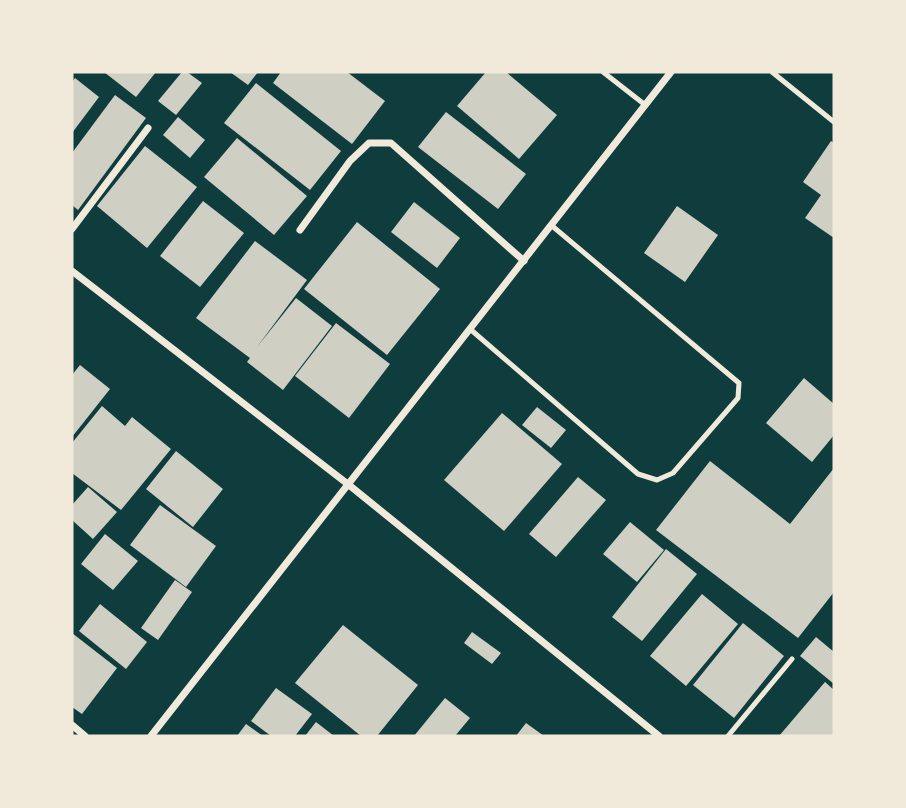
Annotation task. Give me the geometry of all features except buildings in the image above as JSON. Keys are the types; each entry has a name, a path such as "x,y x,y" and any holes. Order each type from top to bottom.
{"street":[{"path":"151,736 671,72"},
{"path":"72,229 148,128"},
{"path":"300,230 350,161 369,144 391,143 524,261"},
{"path":"72,271 349,485 659,736"},
{"path":"72,726 85,736"}],"lane":[{"path":"603,72 644,104"},
{"path":"772,72 834,122"},
{"path":"470,328 638,474 657,480 673,473 738,398 739,383 551,225"},
{"path":"728,736 792,659"}]}
